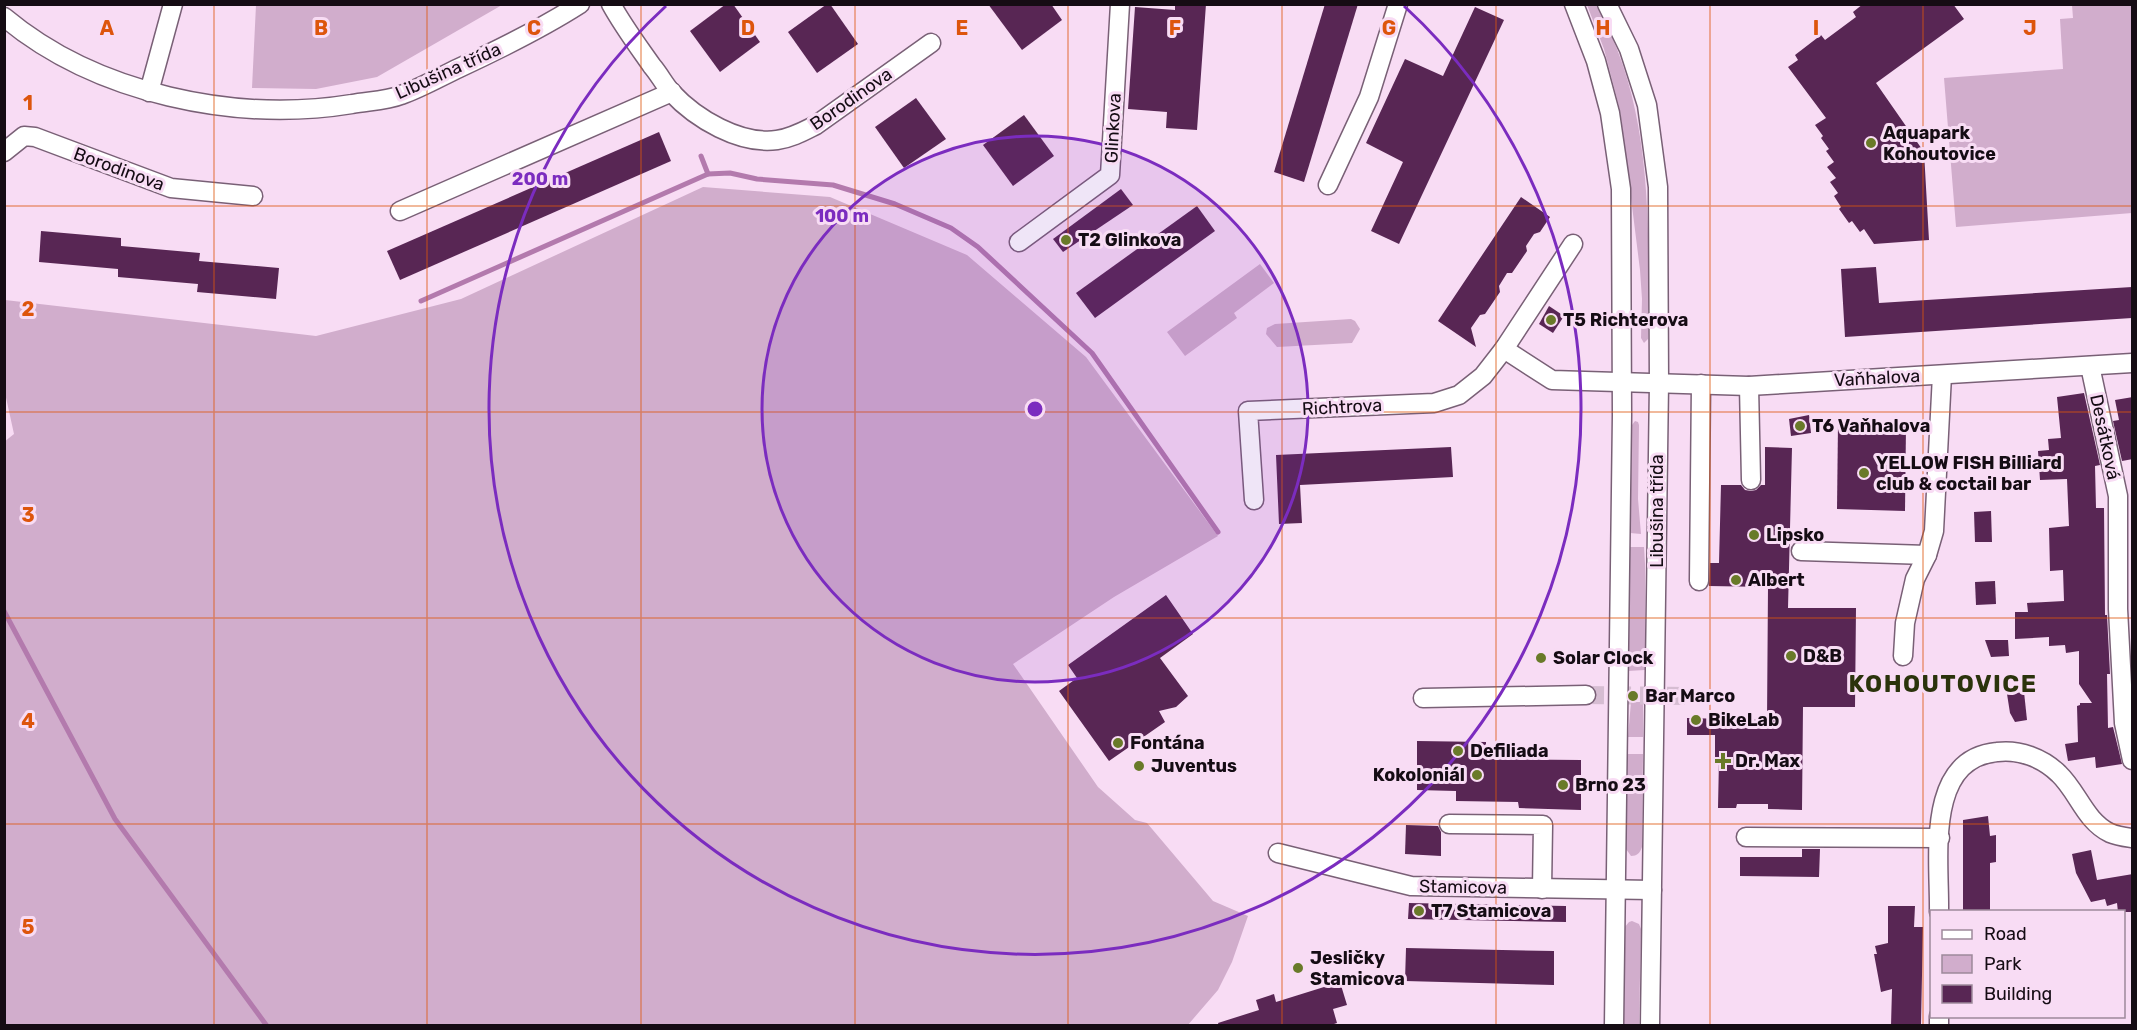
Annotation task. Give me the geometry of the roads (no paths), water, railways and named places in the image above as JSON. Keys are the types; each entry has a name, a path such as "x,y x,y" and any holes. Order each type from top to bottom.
{"street":[{"path":"149,92 173,4"},
{"name":"Libušina třída","path":"4,17 49,49 99,73 149,92 214,106 271,110 336,107 400,96 531,34 580,4"},
{"name":"Borodinova","path":"611,4 622,24 672,92 696,113 721,128 748,139 776,140 796,135 816,125 931,43"},
{"name":"Glinkova","path":"1019,242 1110,175 1120,4"},
{"path":"1328,185 1370,97 1398,4"},
{"name":"Libušina třída","path":"1574,4 1596,60 1610,113 1622,189 1622,415 1614,1026"},
{"name":"Libušina třída","path":"1607,4 1629,49 1647,105 1658,187 1659,383 1650,1026"},
{"path":"400,211 672,92"},
{"name":"Borodinova","path":"4,152 24,136 35,137 171,188 253,196"},
{"name":"Richtrova","path":"1254,500 1248,411 1434,403 1459,395 1483,376 1504,350 1573,244"},
{"path":"1504,350 1552,380 1621,381"},
{"name":"Vaňhalova","path":"1621,381 1749,386 2133,363"},
{"name":"Desátková","path":"2090,366 2118,495 2118,621 2124,723 2133,760"},
{"path":"1903,656 1905,623 1915,579 1927,555 1934,531 1942,375"},
{"path":"1699,581 1701,384"},
{"path":"1749,386 1751,480"},
{"path":"1801,552 1927,555"},
{"path":"1423,698 1586,695"},
{"path":"1939,910 1939,817 1947,786 1968,762 1987,753 2010,750 2038,758 2060,774 2091,818 2110,833 2133,838"},
{"path":"1449,824 1543,825 1542,888"},
{"path":"1746,837 1940,838"},
{"name":"Stamicova","path":"1278,853 1411,886 1652,890"}],"waterway":[{"path":"701,156 708,174 730,173 757,179 833,185 895,204 951,228 978,247 1092,353 1218,532"},
{"path":"421,301 708,174"},
{"path":"4,611 115,819 267,1026"}],"tunnel":[{"path":"1586,695 1693,696"}],"place":[{"name":"Aquapark Kohoutovice","path":"1871,143"},
{"name":"T2 Glinkova","path":"1066,240"},
{"name":"T5 Richterova","path":"1551,320"},
{"name":"T6 Vaňhalova","path":"1800,426"},
{"name":"YELLOW FISH Billiard club & coctail bar","path":"1864,473"},
{"name":"Lipsko","path":"1754,535"},
{"name":"Albert","path":"1736,580"},
{"name":"D&B","path":"1791,656"},
{"name":"Solar Clock","path":"1541,658"},
{"name":"Bar Marco","path":"1633,696"},
{"name":"BikeLab","path":"1696,720"},
{"name":"Fontána","path":"1118,743"},
{"name":"Defiliada","path":"1458,751"},
{"name":"Dr. Max","path":"1723,761"},
{"name":"Juventus","path":"1139,766"},
{"name":"Kokoloniál","path":"1477,775"},
{"name":"Brno 23","path":"1563,785"},
{"name":"T7 Stamicova","path":"1419,911"},
{"name":"Jesličky Stamicova","path":"1298,968"}],"district":[{"name":"KOHOUTOVICE","path":"1943,684"}]}
